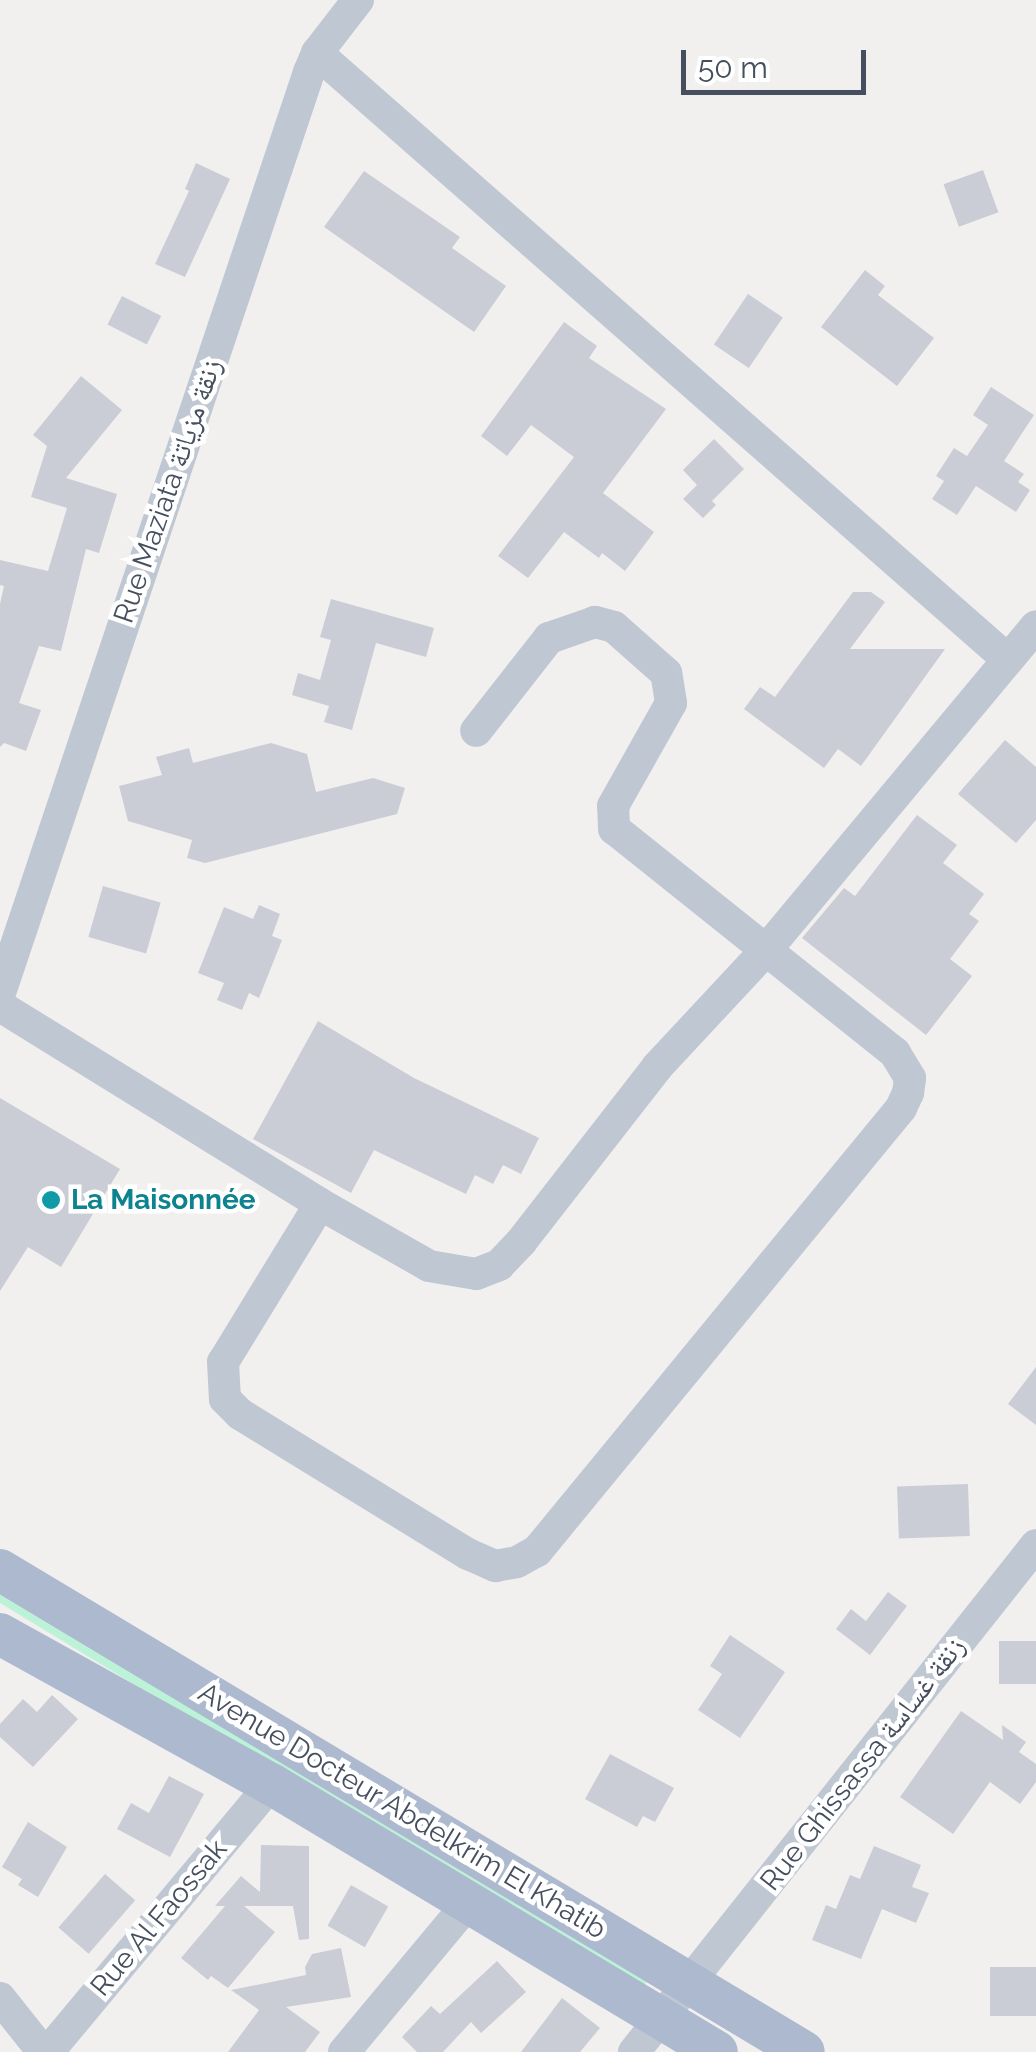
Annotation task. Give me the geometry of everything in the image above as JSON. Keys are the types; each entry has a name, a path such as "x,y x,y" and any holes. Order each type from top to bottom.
{"main road":[{"name":"Avenue Docteur Abdelkrim El Khatib","path":"0,1570 804,2052"},
{"name":"Avenue Docteur Abdelkrim El Khatib","path":"0,1634 271,1784 718,2052"}],"street":[{"name":"Rue Maziata زنقة مزياتة","path":"0,993 317,53 358,0"},
{"path":"317,53 1007,660"},
{"path":"320,1204 223,1362 225,1400 240,1414 468,1554 495,1566 517,1562 536,1551 901,1108 908,1093 910,1078 895,1054 614,829 613,806 671,703 666,672 614,626 595,622 548,638 476,732"},
{"path":"0,1006 320,1204 429,1266 476,1274 498,1265 657,1067 767,950 1036,626"},
{"name":"Rue Ghissassa زنقة غساسة","path":"634,2052 1036,1546"},
{"name":"Rue Al Faossak","path":"46,2052 271,1784"},
{"path":"344,2052 468,1903"},
{"path":"0,1998 46,2052"}],"green space":[{"path":"0,1584 647,1979 646,1983 644,1986 401,1846 0,1603"}],"building":[{"path":"196,163 230,179 185,277 155,264 189,191 185,189"},
{"path":"983,170 998,212 959,227 944,184"},
{"path":"364,171 460,237 452,248 506,286 474,332 324,227"},
{"path":"865,270 885,286 878,295 934,338 897,386 821,327"},
{"path":"748,294 783,317 749,368 714,345"},
{"path":"122,296 161,316 147,344 107,325"},
{"path":"564,322 597,346 589,358 666,409 603,493 654,532 625,571 602,553 599,558 564,532 528,578 498,556 574,457 531,425 507,456 481,436"},
{"path":"81,376 122,410 66,478 117,494 99,553 86,549 61,651 39,646 19,703 41,710 26,751 4,743 0,747 0,604 4,586 0,585 0,560 48,571 67,508 31,497 47,446 33,435"},
{"path":"991,387 1034,415 1004,461 1024,474 1018,482 1030,490 1016,512 976,486 957,515 932,499 944,481 936,476 954,448 967,456 988,425 973,415"},
{"path":"714,439 744,469 712,501 716,505 703,518 683,499 697,485 683,470"},
{"path":"853,592 871,592 885,602 850,649 945,649 861,766 838,749 824,768 744,709 760,687 775,697"},
{"path":"331,599 434,628 426,657 376,643 352,730 324,722 329,706 292,695 298,673 320,680 331,640 320,637"},
{"path":"1005,740 1036,767 1036,820 1016,843 958,794"},
{"path":"271,743 307,754 316,792 373,778 405,788 397,814 205,863 187,858 192,840 128,821 119,786 162,775 156,757 189,748 193,763"},
{"path":"917,815 957,845 943,863 984,894 969,914 979,921 950,959 972,976 926,1035 802,938 844,888 855,896"},
{"path":"103,886 161,903 146,953 88,937"},
{"path":"259,905 280,914 272,936 282,940 259,998 249,993 242,1010 217,1000 224,983 198,973 224,907 253,919"},
{"path":"318,1021 414,1078 539,1138 521,1174 503,1165 493,1184 475,1175 466,1194 374,1150 351,1193 253,1139"},
{"name":"La Maisonnée","path":"0,1098 120,1169 61,1267 28,1247 0,1291"},
{"path":"1036,1367 1036,1425 1008,1404"},
{"path":"968,1484 970,1536 899,1538 897,1486"},
{"path":"888,1592 907,1606 870,1655 836,1629 851,1609 866,1621"},
{"path":"730,1635 785,1672 740,1738 698,1710 722,1674 710,1666"},
{"path":"999,1641 1036,1641 1036,1684 999,1684"},
{"path":"52,1695 78,1719 33,1767 0,1737 0,1724 23,1699 37,1712"},
{"path":"961,1711 1003,1740 1002,1725 1026,1742 1019,1752 1036,1764 1036,1782 1020,1804 990,1782 953,1834 900,1797"},
{"path":"610,1754 674,1788 655,1822 643,1816 637,1827 585,1799"},
{"path":"169,1776 204,1794 170,1857 117,1829 131,1803 149,1813"},
{"path":"28,1822 67,1847 38,1897 18,1885 22,1879 2,1867"},
{"path":"261,1845 309,1846 309,1939 299,1940 293,1906 244,1906 275,1932 228,1988 211,1976 208,1980 181,1958 225,1906 215,1906 241,1876 260,1892"},
{"path":"874,1846 921,1865 912,1887 929,1893 916,1923 882,1909 861,1959 812,1940 826,1905 836,1909 850,1875 860,1879"},
{"path":"105,1874 135,1900 89,1954 58,1928"},
{"path":"351,1885 388,1906 365,1947 328,1926"},
{"path":"341,1948 351,1997 286,2007 320,2032 305,2052 228,2052 259,2010 231,1990 306,1975 305,1967 312,1954"},
{"path":"497,1961 526,1992 481,2033 471,2022 443,2052 417,2052 402,2037 431,2006 440,2014"},
{"path":"990,1967 1036,1967 1036,2016 990,2016"},
{"path":"562,1998 600,2028 580,2052 521,2052"}],"place":[{"name":"La Maisonnée","path":"51,1200"}]}
